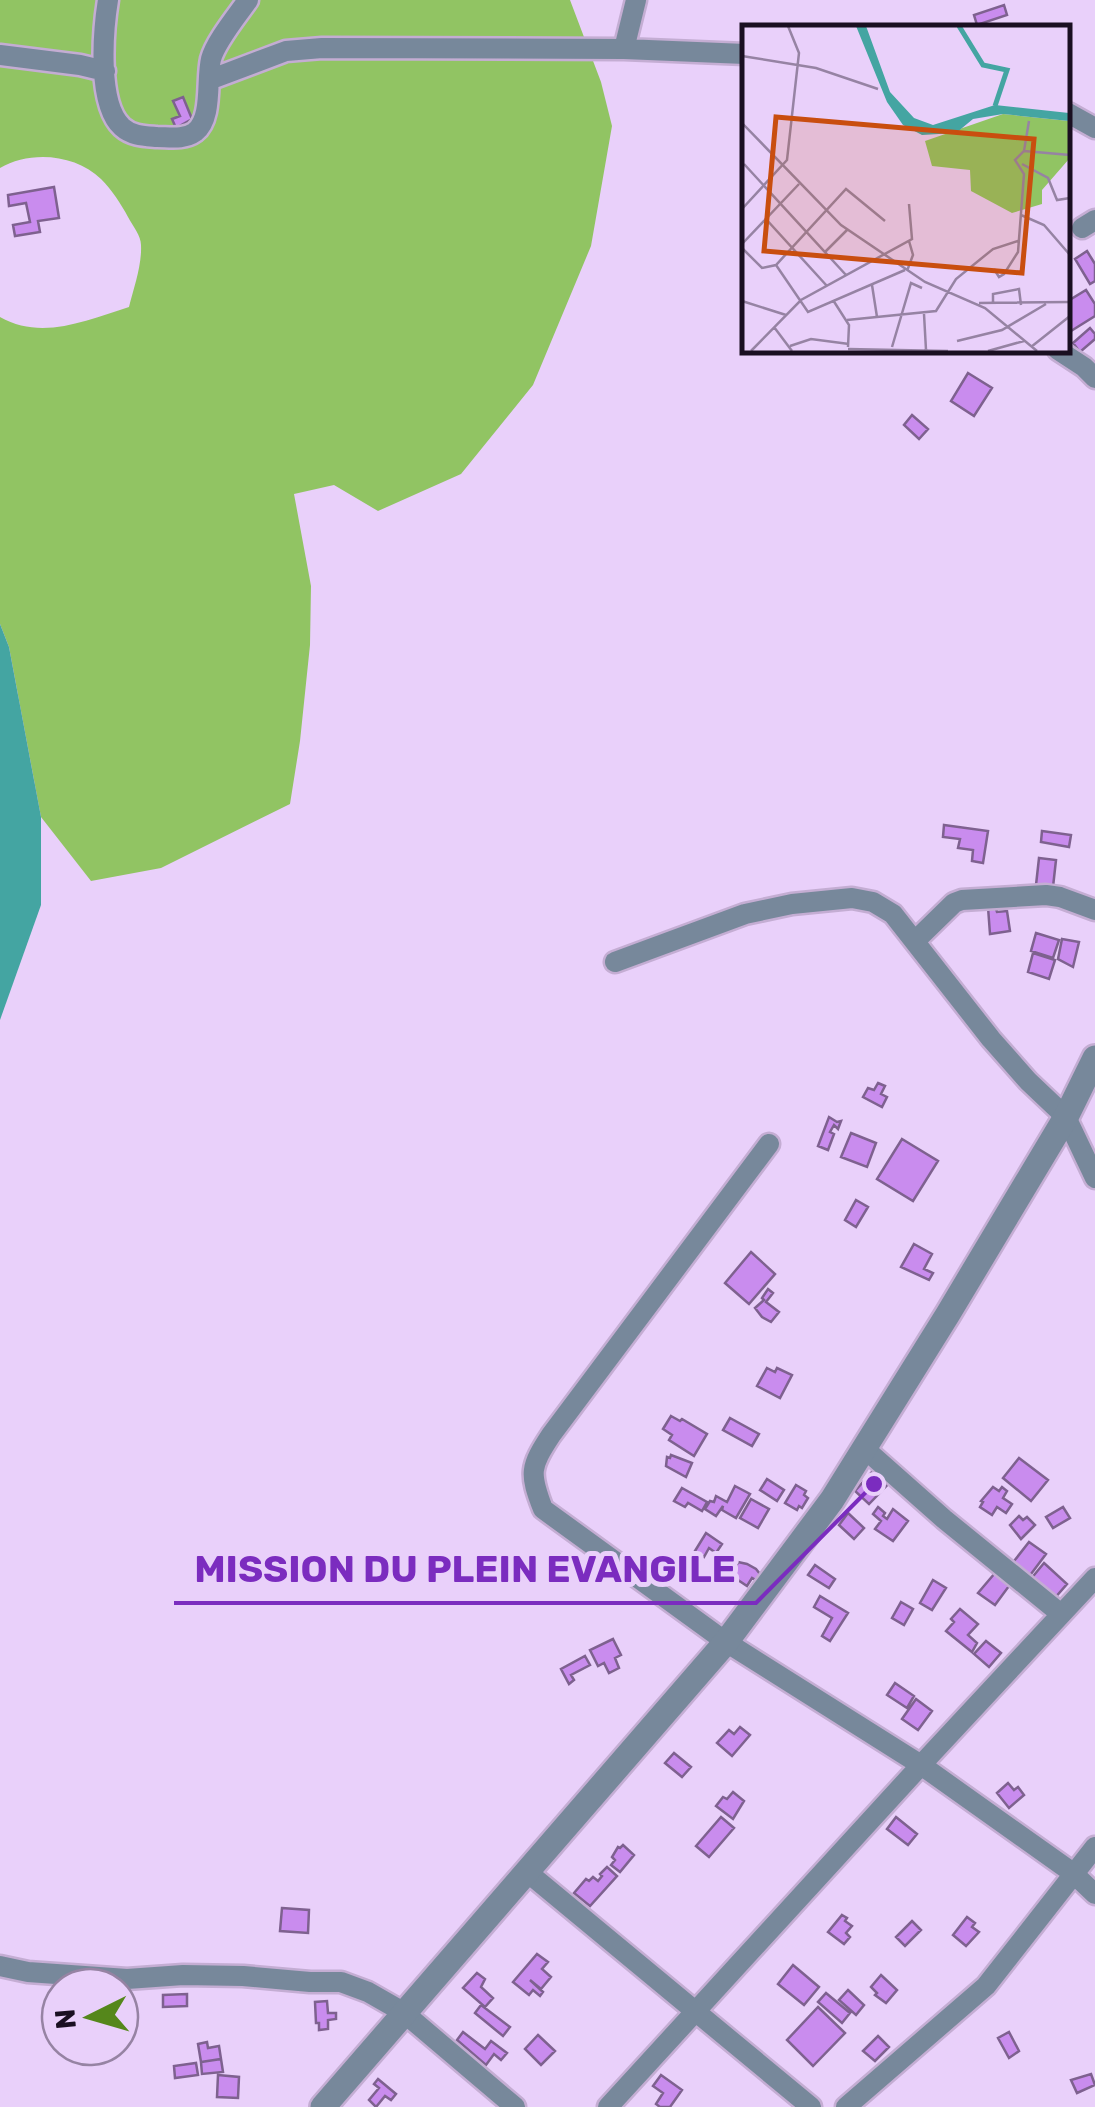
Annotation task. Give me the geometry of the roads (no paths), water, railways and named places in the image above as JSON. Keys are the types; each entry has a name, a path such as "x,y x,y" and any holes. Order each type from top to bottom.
{"street":[{"path":"108,0 105,72 114,118 136,136 178,138 194,133 204,120 212,55 248,0"},
{"path":"624,50 636,0"},
{"path":"209,80 286,51 322,48 742,54"},
{"path":"0,56 80,64 105,72"},
{"path":"1070,114 1095,128"},
{"path":"1061,352 1095,378"},
{"path":"915,941 962,900 1046,895 1095,910"},
{"path":"615,962 745,914 852,898 873,902 893,914 991,1039 1066,1117 1095,1178"},
{"path":"323,2107 726,1642 832,1500 1066,1117 1095,1058"},
{"path":"769,1144 551,1434 535,1460 533,1484 543,1509 726,1642 921,1765 1072,1873 1095,1894"},
{"path":"864,1449 1061,1614"},
{"path":"608,2107 1095,1578"},
{"path":"846,2107 986,1986 1095,1848"},
{"path":"526,1871 811,2107"},
{"path":"0,1966 28,1972 127,1978 243,1976 341,1982 403,2012 515,2107"}],"place":[{"name":"MISSION DU PLEIN EVANGILE","path":"874,1484"}]}
